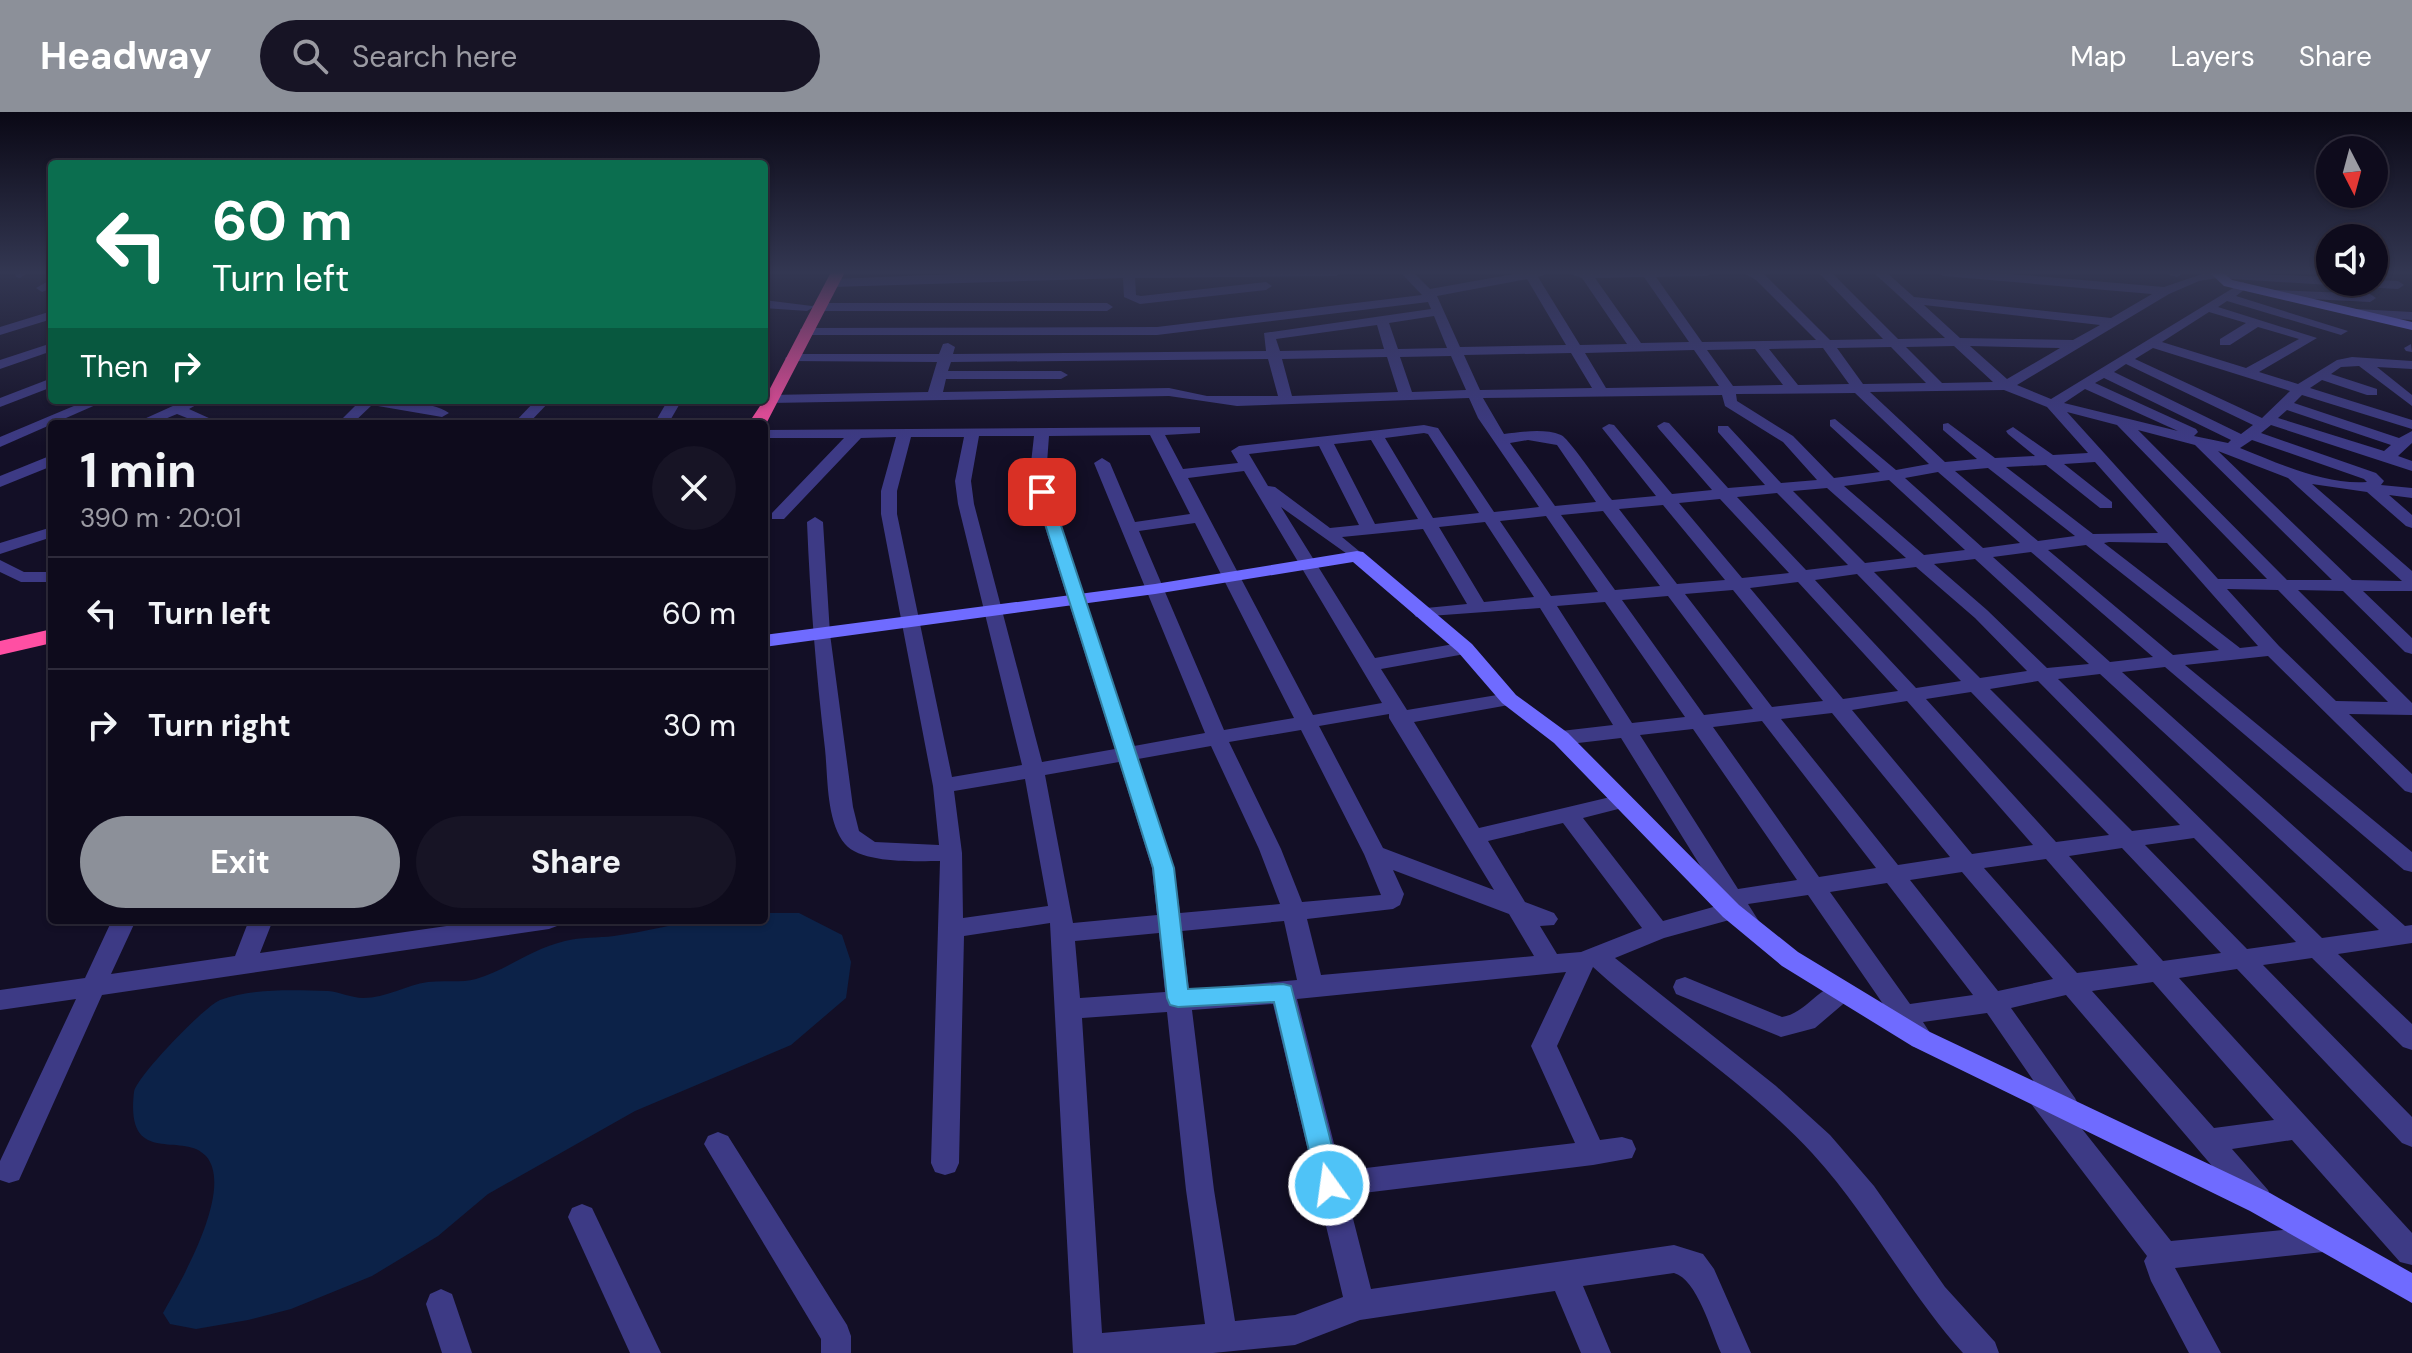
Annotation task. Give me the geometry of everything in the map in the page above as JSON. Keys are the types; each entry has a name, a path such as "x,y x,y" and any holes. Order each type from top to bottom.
{"highway":[{"path":"768,386 800,330"},
{"path":"768,389 792,358 805,332"},
{"path":"0,637 48,629"},
{"path":"0,648 48,637"}],"street":[{"path":"805,332 1165,330"},
{"path":"1286,401 1269,336 1315,330"},
{"path":"1385,330 1407,398"},
{"path":"1445,330 1485,418 1921,1039"},
{"path":"1563,330 1602,393"},
{"path":"1623,330 1637,348"},
{"path":"1686,330 1729,391 1730,403 1788,439 1831,482 1981,614 2412,1040"},
{"path":"1813,330 1887,420 2170,659 2253,734 2412,864"},
{"path":"1880,330 1938,387"},
{"path":"1942,330 2006,386 2052,404 2202,444 2250,433 2300,389 2341,361 2412,365"},
{"path":"768,395 934,397 1169,392 1222,402 1475,394 2006,386 2098,330"},
{"path":"2052,404 2173,330"},
{"path":"2225,342 2244,330"},
{"path":"2249,372 2310,338 2283,330"},
{"path":"934,397 953,332"},
{"path":"792,358 1455,354 1955,342 2072,344"},
{"path":"2152,343 2412,425"},
{"path":"1759,345 1793,388"},
{"path":"19,347 34,353"},
{"path":"0,365 48,348"},
{"path":"2125,359 2250,433 2412,583"},
{"path":"2363,362 2412,402"},
{"path":"2104,372 2250,433 2370,476 2376,481 2371,488"},
{"path":"939,375 1061,375"},
{"path":"2320,375 2372,392"},
{"path":"0,403 48,384"},
{"path":"2085,384 2250,433 2387,457 2412,466"},
{"path":"52,420 90,404"},
{"path":"150,420 189,404"},
{"path":"348,420 365,404"},
{"path":"384,404 437,418"},
{"path":"524,420 540,404"},
{"path":"2052,404 2272,650 2412,786"},
{"path":"2284,404 2407,439"},
{"path":"177,409 205,420"},
{"path":"0,442 48,422"},
{"path":"1835,423 2103,667 2406,935"},
{"path":"2122,423 2409,709"},
{"path":"1664,426 1723,494 1912,695 2155,972 2411,1252 2382,1273"},
{"path":"1948,427 2235,653"},
{"path":"1609,428 1966,862 2260,1202"},
{"path":"1723,429 2412,1135"},
{"path":"952,929 1062,923 1169,924 1385,903 1392,899 1375,854 1155,430"},
{"path":"768,434 1195,430"},
{"path":"1042,431 1039,463 1042,492 1163,868 1200,1190 1222,1336"},
{"path":"1551,964 1239,451 1375,434 1433,431 1545,601 1732,904 1750,928 1840,992 1921,1039 2066,1106 2260,1202 2412,1289"},
{"path":"2013,431 2106,505"},
{"path":"972,432 963,481 1034,772 1053,860 1062,923 1088,1351 1155,1348 1222,1336 1295,1330 1360,1305 1674,1259 1693,1264 1704,1279 1736,1353"},
{"path":"778,516 857,433"},
{"path":"905,433 889,491 889,514 943,786 951,853 952,929 945,1163"},
{"path":"1375,434 1478,607"},
{"path":"1502,439 1556,438 1563,442 1671,589 1993,1002 2066,1106"},
{"path":"2387,457 2407,439"},
{"path":"1324,440 1370,530"},
{"path":"2202,444 2412,648"},
{"path":"1331,533 1669,500 1941,467 2099,457"},
{"path":"0,482 48,462"},
{"path":"1102,463 1217,738 1270,849 1294,912 1311,986"},
{"path":"1179,474 1249,466"},
{"path":"2292,474 2328,483 2412,493"},
{"path":"1263,486 1331,533 1465,648 1509,699 1561,738 1732,904"},
{"path":"2371,488 2412,523"},
{"path":"1129,528 1201,517"},
{"path":"815,522 821,634 842,807 854,841 871,849 951,853"},
{"path":"0,549 48,533"},
{"path":"1422,613 1740,584 2090,540 2137,536 2172,538"},
{"path":"768,641 1155,589 1357,556"},
{"path":"0,565 21,577 48,577"},
{"path":"2213,584 2412,583"},
{"path":"1368,665 1465,648"},
{"path":"1561,738 1701,724 2103,667 2272,650"},
{"path":"943,786 1308,722 1509,699"},
{"path":"2333,707 2409,709"},
{"path":"1472,837 1623,801"},
{"path":"1569,815 1658,931"},
{"path":"1069,1009 1178,998 1283,993 1311,986 1590,958 1732,904 1813,886 2199,830"},
{"path":"1375,854 1546,919"},
{"path":"9,1171 122,924"},
{"path":"244,964 259,924"},
{"path":"0,1000 521,924"},
{"path":"1905,1015 1993,1002 2071,984 2406,935"},
{"path":"1590,958 1544,1046 1593,1153"},
{"path":"1590,958 1719,1054 1818,1141 1870,1199 1930,1291 1984,1353"},
{"path":"1685,987 1781,1027 1797,1027 1840,992"},
{"path":"1283,993 1360,1305"},
{"path":"2038,1093 2164,1255"},
{"path":"2208,1141 2297,1128"},
{"path":"718,1144 836,1336 838,1350"},
{"path":"1329,1185 1622,1149"},
{"path":"582,1217 646,1353"},
{"path":"2206,1353 2161,1271 2159,1261 2164,1255 2323,1239"},
{"path":"1563,1275 1596,1353"},
{"path":"441,1304 457,1353"}],"water":[{"path":"768,913 799,913 842,935 851,962 846,998 791,1045 635,1111 488,1194 438,1236 372,1276 291,1309 248,1320 196,1329 170,1324 163,1313 202,1236 214,1190 213,1171 206,1156 196,1149 158,1143 138,1131 134,1116 134,1092 158,1058 212,1005 246,993 273,991 328,991 359,998 371,997 428,982 476,979 541,949 571,940 681,924 768,924"}],"route":[{"path":"1042,492 1163,868 1178,998 1283,993 1329,1185"}]}
